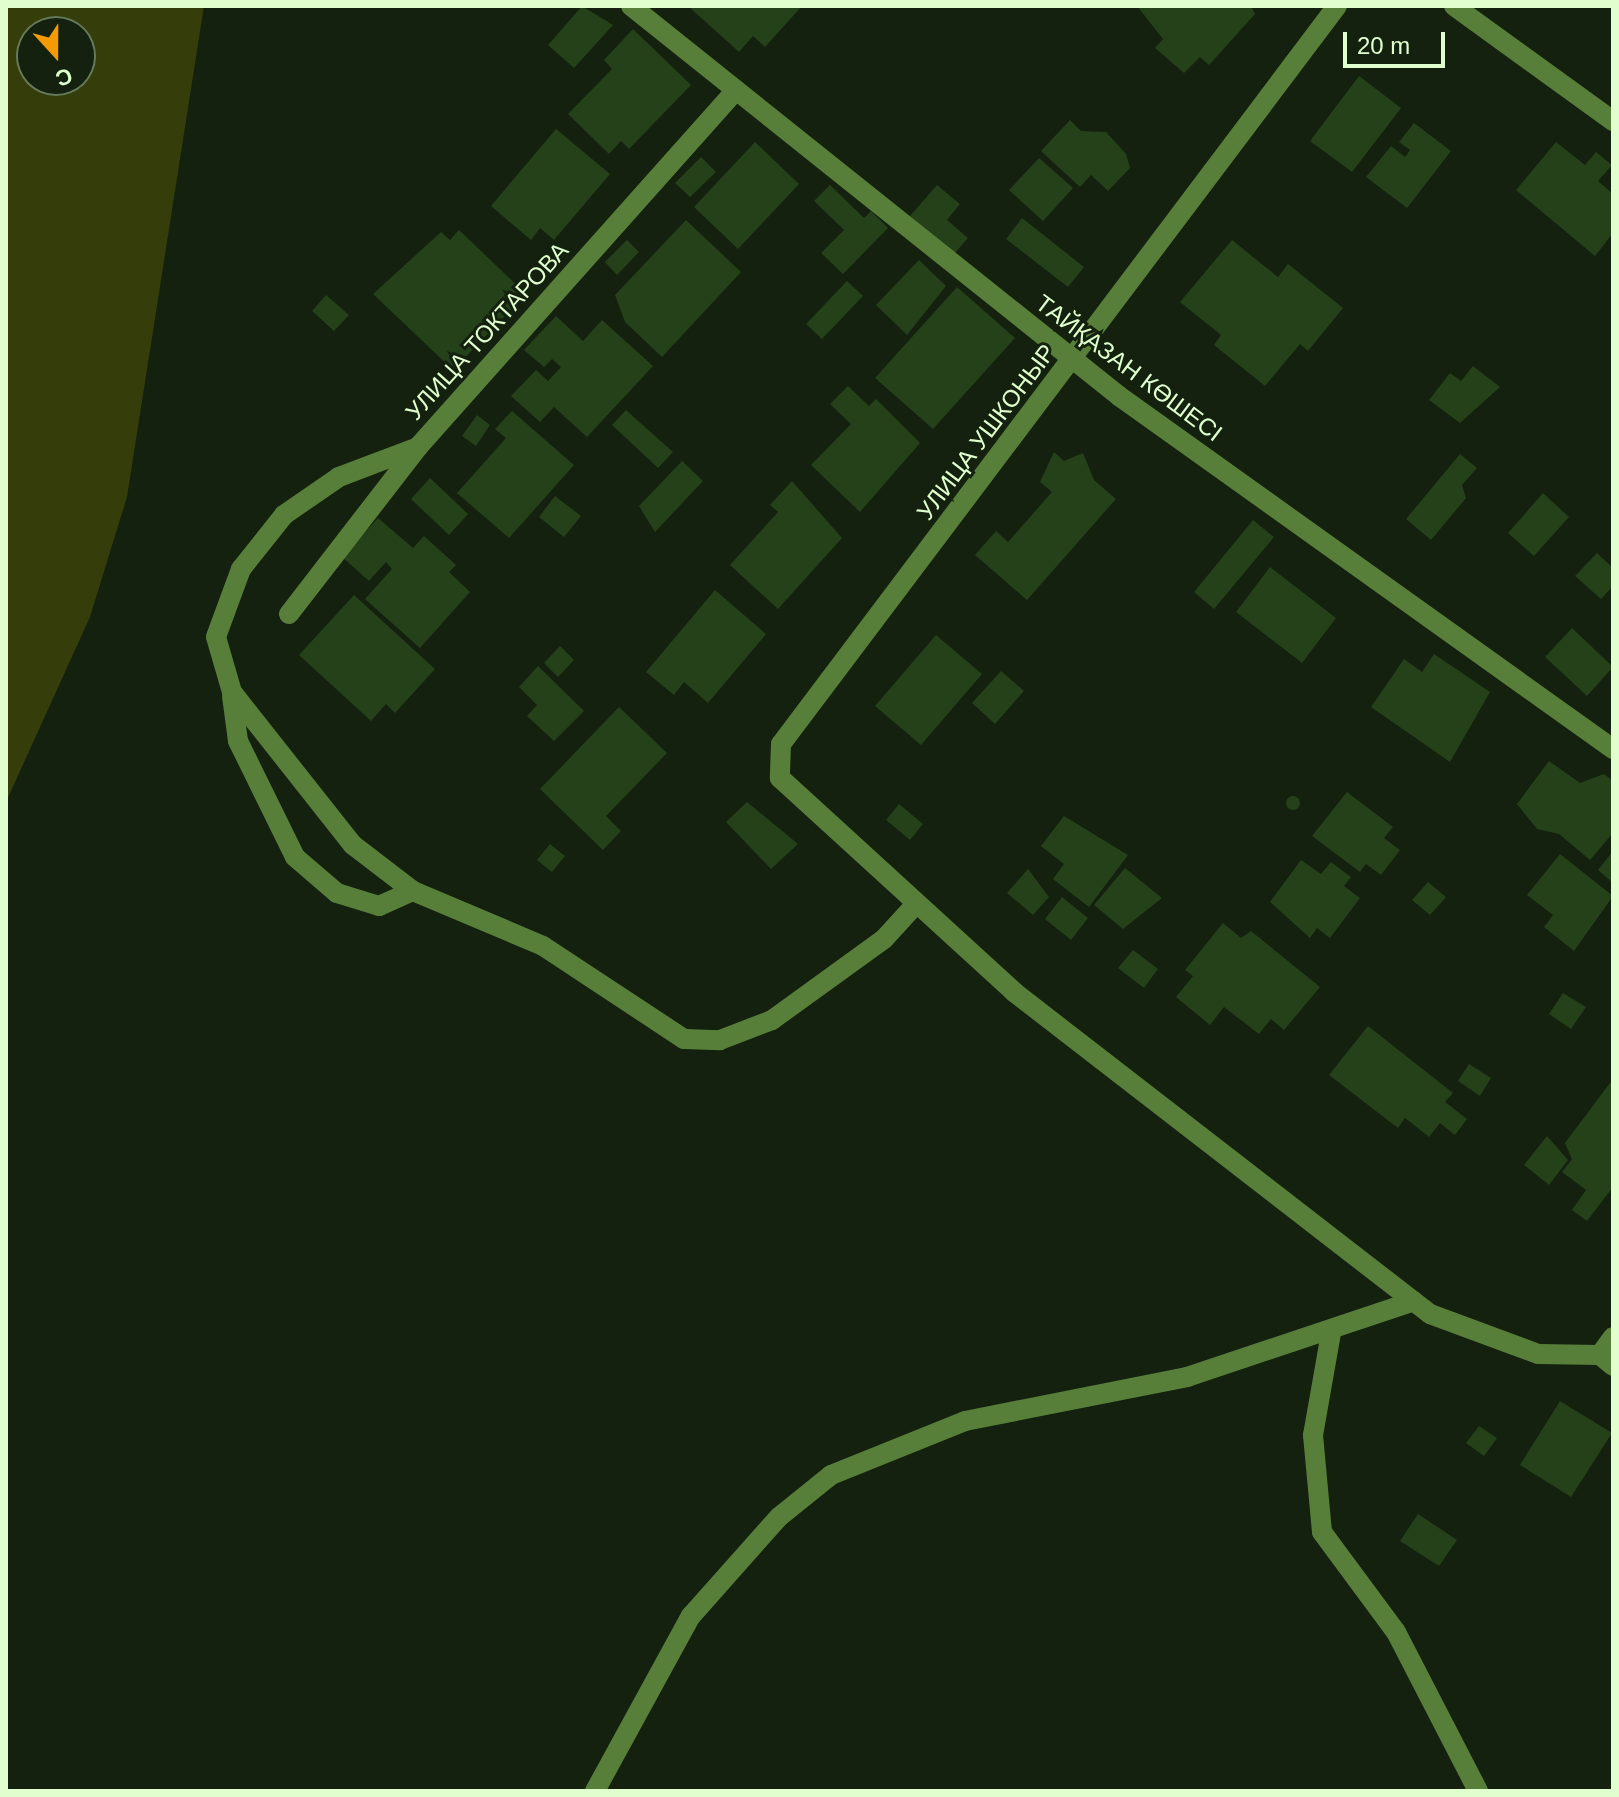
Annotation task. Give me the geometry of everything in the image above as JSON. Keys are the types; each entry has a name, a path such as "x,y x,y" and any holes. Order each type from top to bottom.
{"street":[{"name":"ТАЙҚАЗАН КӨШЕСІ","path":"631,6 1074,361 1613,749"},
{"name":"УЛИЦА УШКОНЫР","path":"914,906 780,778 781,744 1074,361 1337,6"},
{"path":"1454,6 1613,121"},
{"name":"УЛИЦА ТОКТАРОВА","path":"289,614 418,447 736,90"},
{"path":"413,891 379,906 337,893 295,857 238,741 232,692 216,637 241,569 284,515 339,477 418,447"},
{"path":"232,692 353,845 413,891 543,946 684,1039 720,1040 772,1020 884,939 914,906 1414,1301 1538,1354 1607,1360 1613,1337"},
{"path":"595,1791 691,1616 779,1517 831,1475 965,1421 1187,1377 1331,1333 1414,1301"},
{"path":"1331,1333 1313,1435 1322,1532 1396,1632 1478,1791"}],"shaded area":[{"path":"6,6 204,6 127,497 90,617 6,802"}],"building":[{"path":"582,6 613,25 574,68 548,45"},
{"path":"688,6 802,6 765,47 753,36 739,52"},
{"path":"1137,6 1251,6 1255,14 1209,65 1200,57 1184,73 1155,48 1163,39"},
{"path":"633,29 691,85 629,149 621,141 609,154 568,114 612,69 604,60"},
{"path":"1359,76 1401,108 1352,172 1310,141"},
{"path":"1070,120 1081,131 1106,132 1126,154 1130,168 1108,191 1091,175 1080,187 1041,151"},
{"path":"1414,123 1451,151 1407,208 1366,177 1391,146 1405,157 1410,150 1399,142"},
{"path":"556,129 610,174 554,240 540,228 531,240 491,206"},
{"path":"755,142 799,184 738,249 694,207"},
{"path":"1556,142 1585,165 1596,152 1612,165 1598,181 1613,194 1613,233 1595,256 1516,190"},
{"path":"701,157 716,172 690,197 675,183"},
{"path":"1039,158 1073,188 1043,221 1009,190"},
{"path":"830,185 864,218 871,211 888,228 843,274 821,253 844,230 814,201"},
{"path":"937,185 960,204 947,220 968,238 954,254 910,216"},
{"path":"1022,218 1084,267 1068,287 1006,239"},
{"path":"686,220 741,272 662,357 625,322 615,295"},
{"path":"459,230 526,294 453,370 373,294 441,232 450,240"},
{"path":"627,240 639,252 617,275 605,262"},
{"path":"1232,240 1278,277 1288,264 1343,308 1308,351 1300,344 1265,386 1214,345 1221,335 1180,302"},
{"path":"919,260 946,286 907,335 876,305"},
{"path":"847,281 863,296 822,339 806,324"},
{"path":"957,287 1015,338 933,429 875,378"},
{"path":"326,295 349,315 334,331 312,311"},
{"path":"556,316 583,341 602,320 653,366 587,437 554,407 540,422 511,396 536,370 548,381 561,367 552,359 544,367 524,350"},
{"path":"1473,366 1500,387 1460,423 1429,400 1450,373 1461,381"},
{"path":"848,386 869,406 876,399 920,443 860,512 811,465 851,424 830,404"},
{"path":"626,410 673,452 658,468 612,425"},
{"path":"512,411 574,465 509,538 457,493 506,438 495,429"},
{"path":"477,415 490,425 476,446 462,436"},
{"path":"1054,452 1064,461 1083,453 1094,480 1116,499 1027,600 975,555 996,531 1008,542 1052,492 1040,482"},
{"path":"1460,454 1477,468 1462,485 1466,498 1431,540 1406,519"},
{"path":"682,461 703,481 655,532 639,506"},
{"path":"430,478 468,514 449,535 411,499"},
{"path":"792,481 842,538 778,609 730,565 778,512 770,505"},
{"path":"1543,493 1569,517 1534,556 1508,533"},
{"path":"555,496 581,516 564,537 539,517"},
{"path":"378,518 413,548 424,536 456,565 449,572 470,592 420,648 365,599 392,569 386,562 369,581 342,557"},
{"path":"1253,520 1274,537 1214,609 1194,592"},
{"path":"1597,553 1613,568 1613,586 1601,599 1575,576"},
{"path":"1270,567 1336,618 1302,663 1236,612"},
{"path":"715,590 766,634 708,703 684,682 674,695 646,672"},
{"path":"354,595 435,669 395,713 386,704 371,721 299,655"},
{"path":"1572,628 1613,667 1587,696 1545,657"},
{"path":"936,635 982,674 921,745 875,706"},
{"path":"560,646 574,660 558,677 544,663"},
{"path":"1434,654 1490,692 1450,762 1371,707 1404,659 1422,672"},
{"path":"538,666 584,711 554,741 527,716 537,705 519,687"},
{"path":"1001,671 1024,691 995,724 972,703"},
{"path":"619,707 667,753 606,816 621,831 603,850 540,789"},
{"path":"1549,761 1580,783 1604,774 1613,781 1613,833 1590,860 1559,834 1537,829 1517,804"},
{"path":"1347,792 1393,827 1384,838 1400,850 1381,875 1366,864 1360,872 1312,836"},
{"path":"1293,796 1300,803 1293,810 1286,803"},
{"path":"747,802 798,844 771,869 726,822"},
{"path":"899,804 923,824 910,840 886,820"},
{"path":"1064,816 1128,855 1089,907 1053,879 1064,864 1041,846"},
{"path":"550,844 565,856 552,872 537,860"},
{"path":"1613,851 1613,883 1598,870"},
{"path":"1560,854 1613,896 1574,951 1544,927 1553,915 1527,895"},
{"path":"1301,860 1321,874 1331,862 1351,877 1344,886 1360,898 1330,938 1317,928 1310,938 1270,902"},
{"path":"1125,868 1162,898 1123,929 1094,905"},
{"path":"1028,869 1049,897 1033,915 1007,893"},
{"path":"1428,882 1446,897 1430,915 1412,900"},
{"path":"1062,897 1088,918 1071,940 1045,919"},
{"path":"1223,923 1241,938 1251,931 1320,987 1284,1030 1271,1019 1259,1034 1224,1007 1210,1025 1176,997 1193,976 1185,970"},
{"path":"1133,950 1158,969 1144,988 1118,968"},
{"path":"1563,993 1586,1007 1571,1029 1549,1014"},
{"path":"1368,1026 1453,1093 1445,1102 1467,1119 1455,1135 1440,1123 1429,1137 1405,1118 1398,1128 1329,1075"},
{"path":"1469,1064 1491,1078 1480,1096 1458,1081"},
{"path":"1613,1079 1613,1187 1587,1221 1572,1210 1586,1190 1562,1172 1572,1159 1565,1143"},
{"path":"1547,1136 1568,1160 1549,1185 1524,1165"},
{"path":"1560,1401 1612,1433 1571,1497 1520,1465"},
{"path":"1479,1426 1497,1438 1484,1456 1466,1443"},
{"path":"1418,1514 1457,1540 1439,1566 1400,1541"}]}
